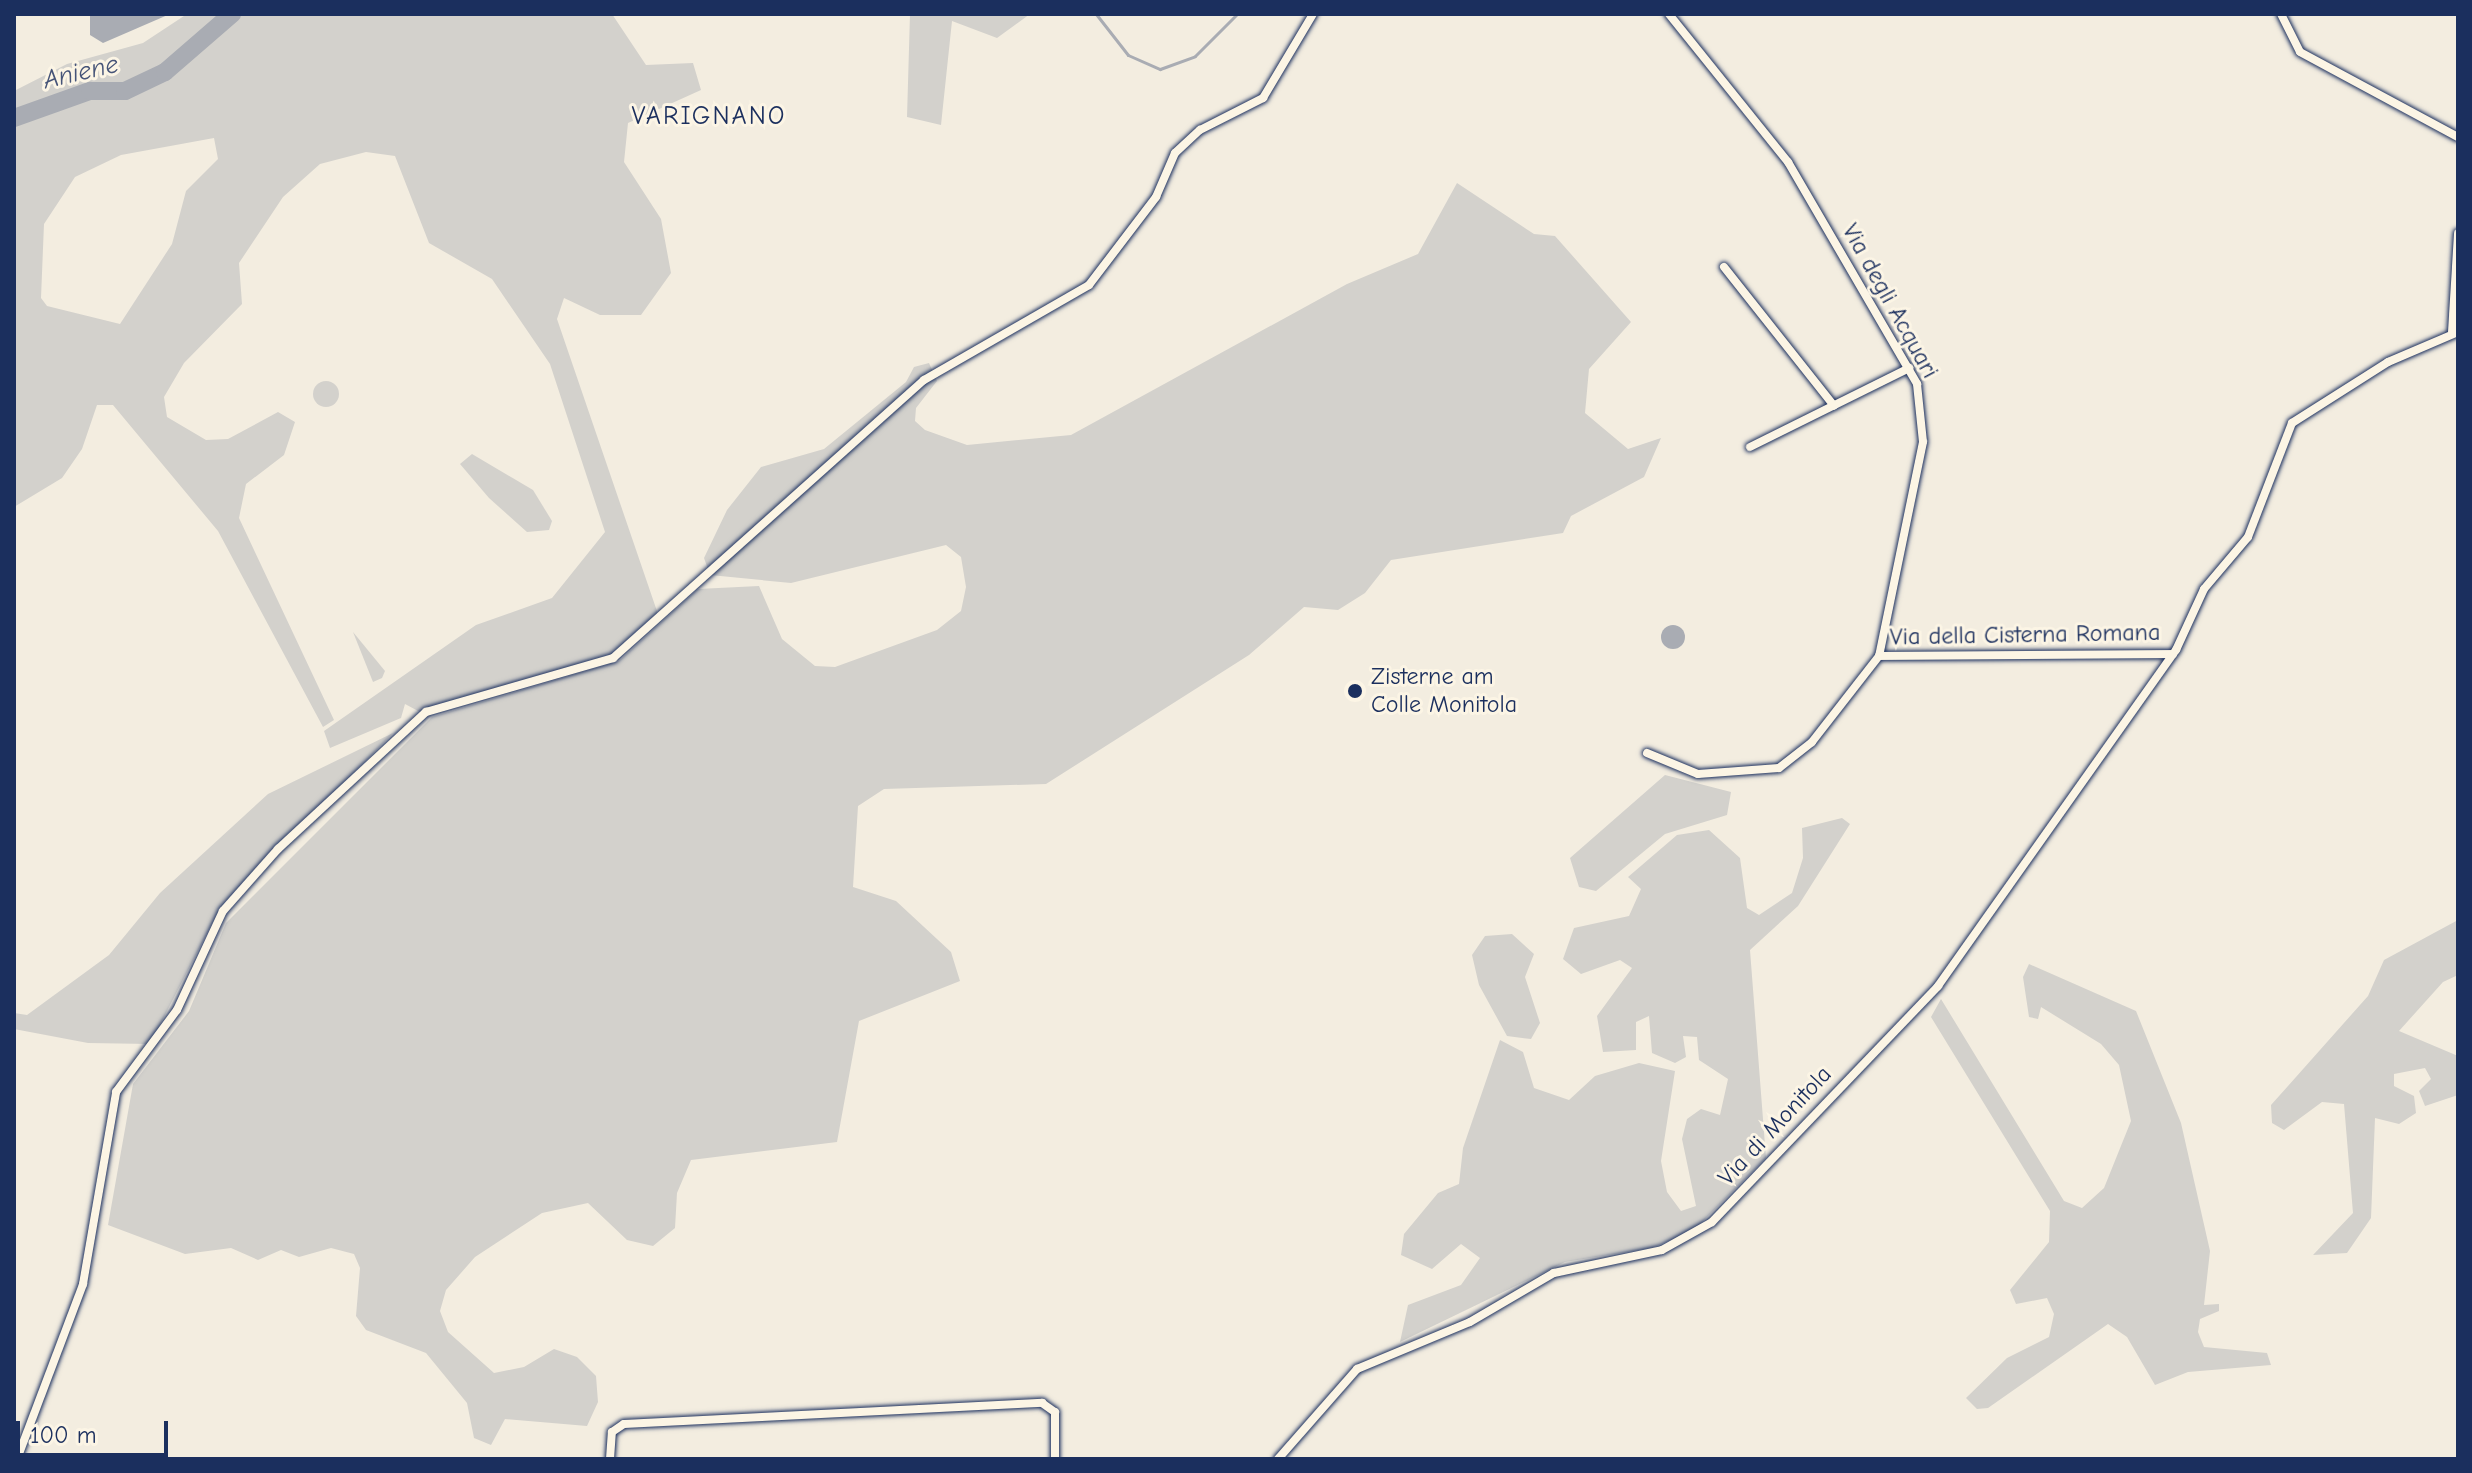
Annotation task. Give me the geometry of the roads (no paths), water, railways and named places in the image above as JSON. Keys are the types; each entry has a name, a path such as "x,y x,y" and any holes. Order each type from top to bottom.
{"street":[{"path":"17,1459 83,1284 116,1092 177,1010 223,911 278,849 426,712 598,665 646,635 731,547 924,380 1089,285 1156,197 1175,153 1200,130 1263,98 1313,14"},
{"name":"Via degli Acquari","path":"1669,14 1788,162 1909,368 1921,403 1923,442 1879,656"},
{"path":"2281,14 2300,52 2458,137"},
{"path":"2455,332 2458,233"},
{"path":"1724,267 1834,406"},
{"name":"Via di Monitola","path":"1278,1459 1357,1369 1470,1322 1554,1273 1662,1250 1712,1222 1928,999 2173,654 2202,592 2251,532 2292,423 2375,369 2455,332"},
{"path":"1750,447 1909,368"},
{"name":"Via della Cisterna Romana","path":"1647,753 1703,774 1784,766 1879,656 2173,654"},
{"path":"610,1459 612,1432 624,1424 1042,1403 1055,1412 1055,1459"}],"waterway":[{"name":"Aniene","path":"14,118 90,91 125,91 165,72 232,14"},
{"path":"1096,14 1128,55 1160,69 1195,56 1237,14"}],"place":[{"name":"Zisterne am Colle Monitola","path":"1355,691"}],"district":[{"name":"VARIGNANO","path":"709,117"}]}
